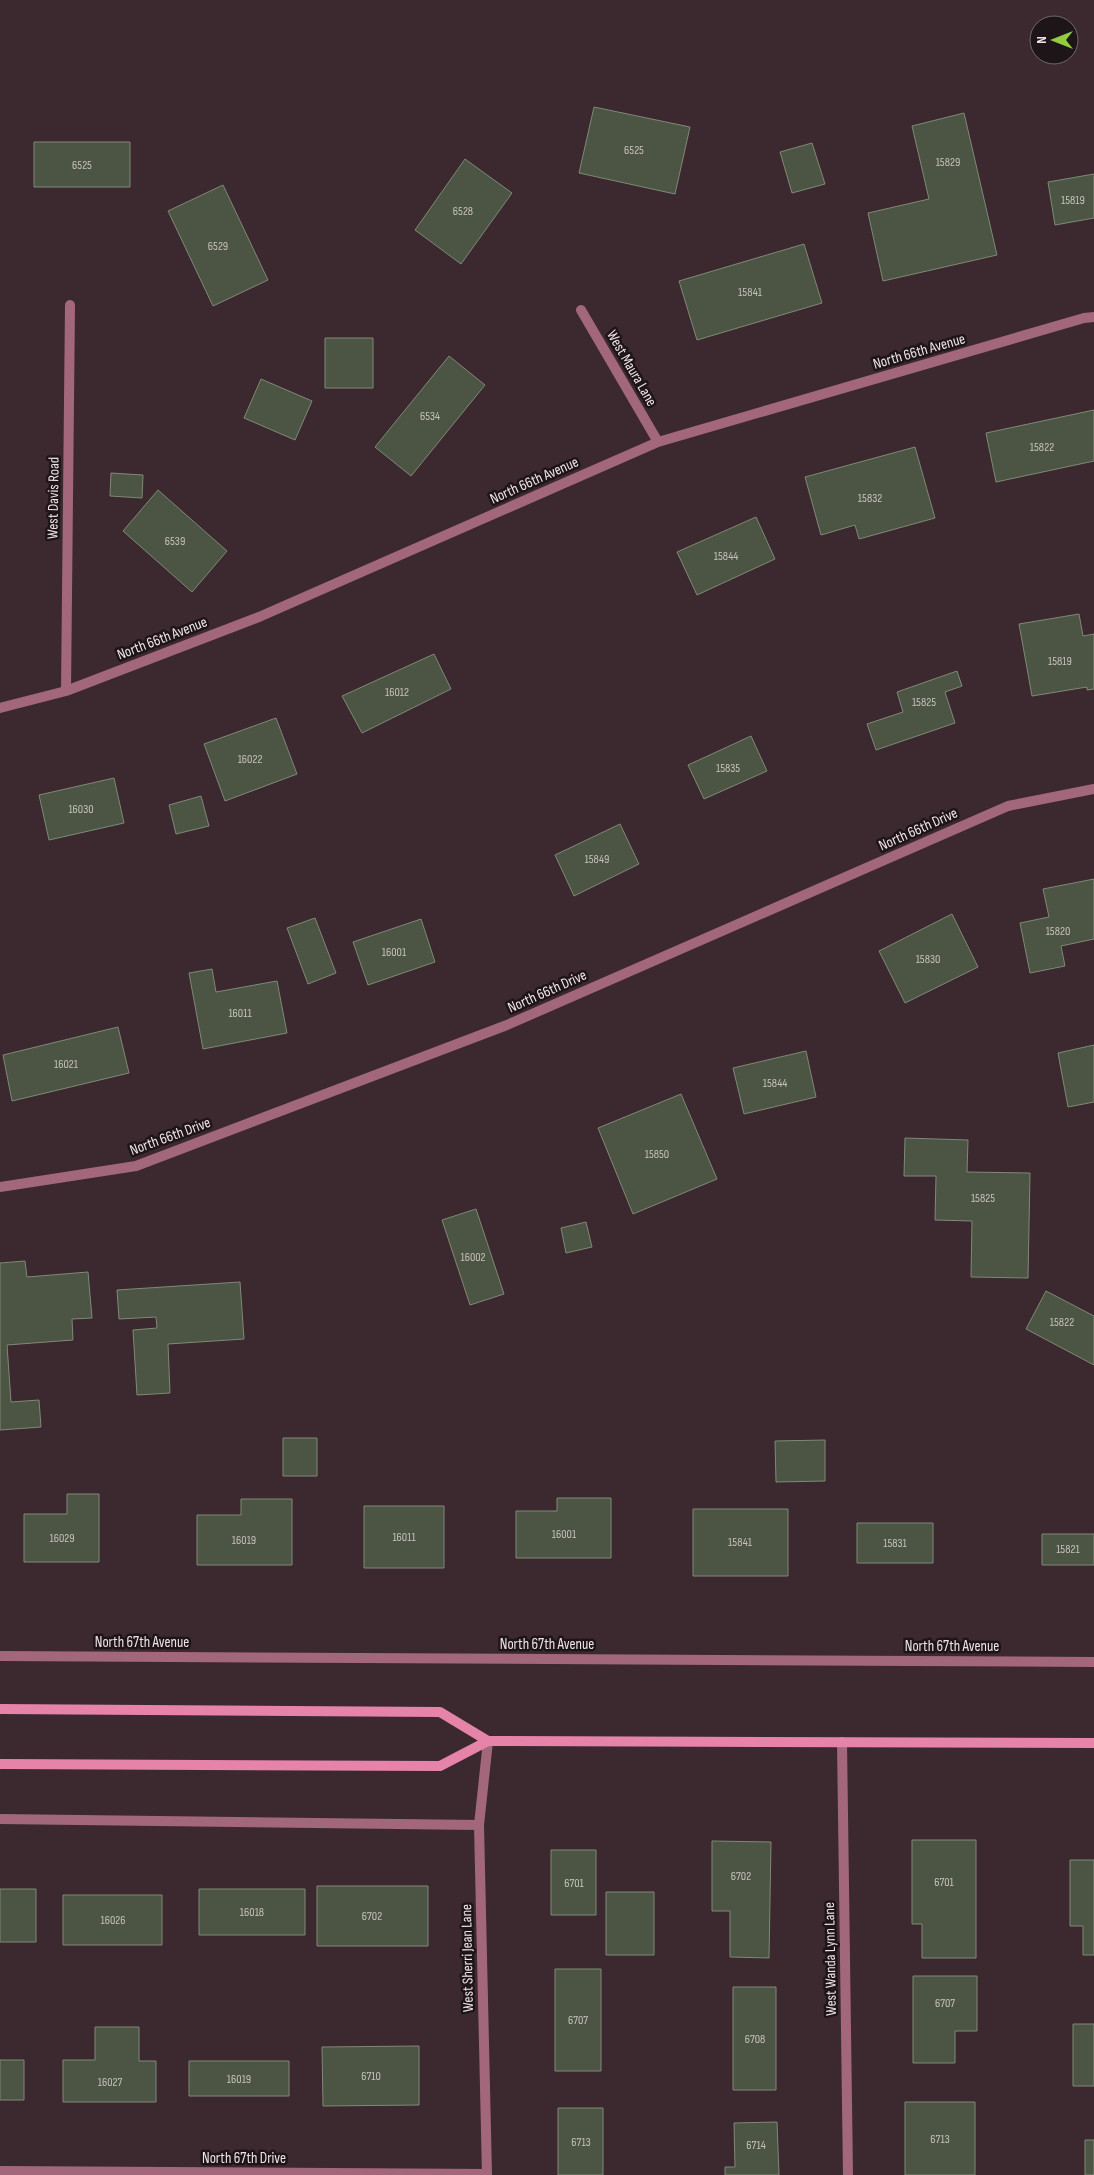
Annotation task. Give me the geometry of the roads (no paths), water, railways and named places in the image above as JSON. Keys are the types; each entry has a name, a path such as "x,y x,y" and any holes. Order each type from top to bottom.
{"main road":[{"path":"0,1709 440,1712 488,1740"},
{"path":"0,1764 440,1766 488,1740 1094,1743"}],"street":[{"name":"West Davis Road","path":"66,691 70,305"},
{"name":"West Maura Lane","path":"581,310 658,442"},
{"name":"North 66th Avenue","path":"0,708 66,691 259,617 658,442 1084,318 1094,317"},
{"name":"North 66th Drive","path":"0,1187 136,1166 506,1025 1008,806 1094,789"},
{"name":"North 67th Avenue","path":"0,1656 1094,1662"},
{"name":"West Sherri Jean Lane","path":"487,2175 479,1825 488,1740"},
{"name":"West Wanda Lynn Lane","path":"842,1742 848,2175"},
{"path":"0,1819 479,1825"},
{"name":"North 67th Drive","path":"0,2171 487,2175"}]}
